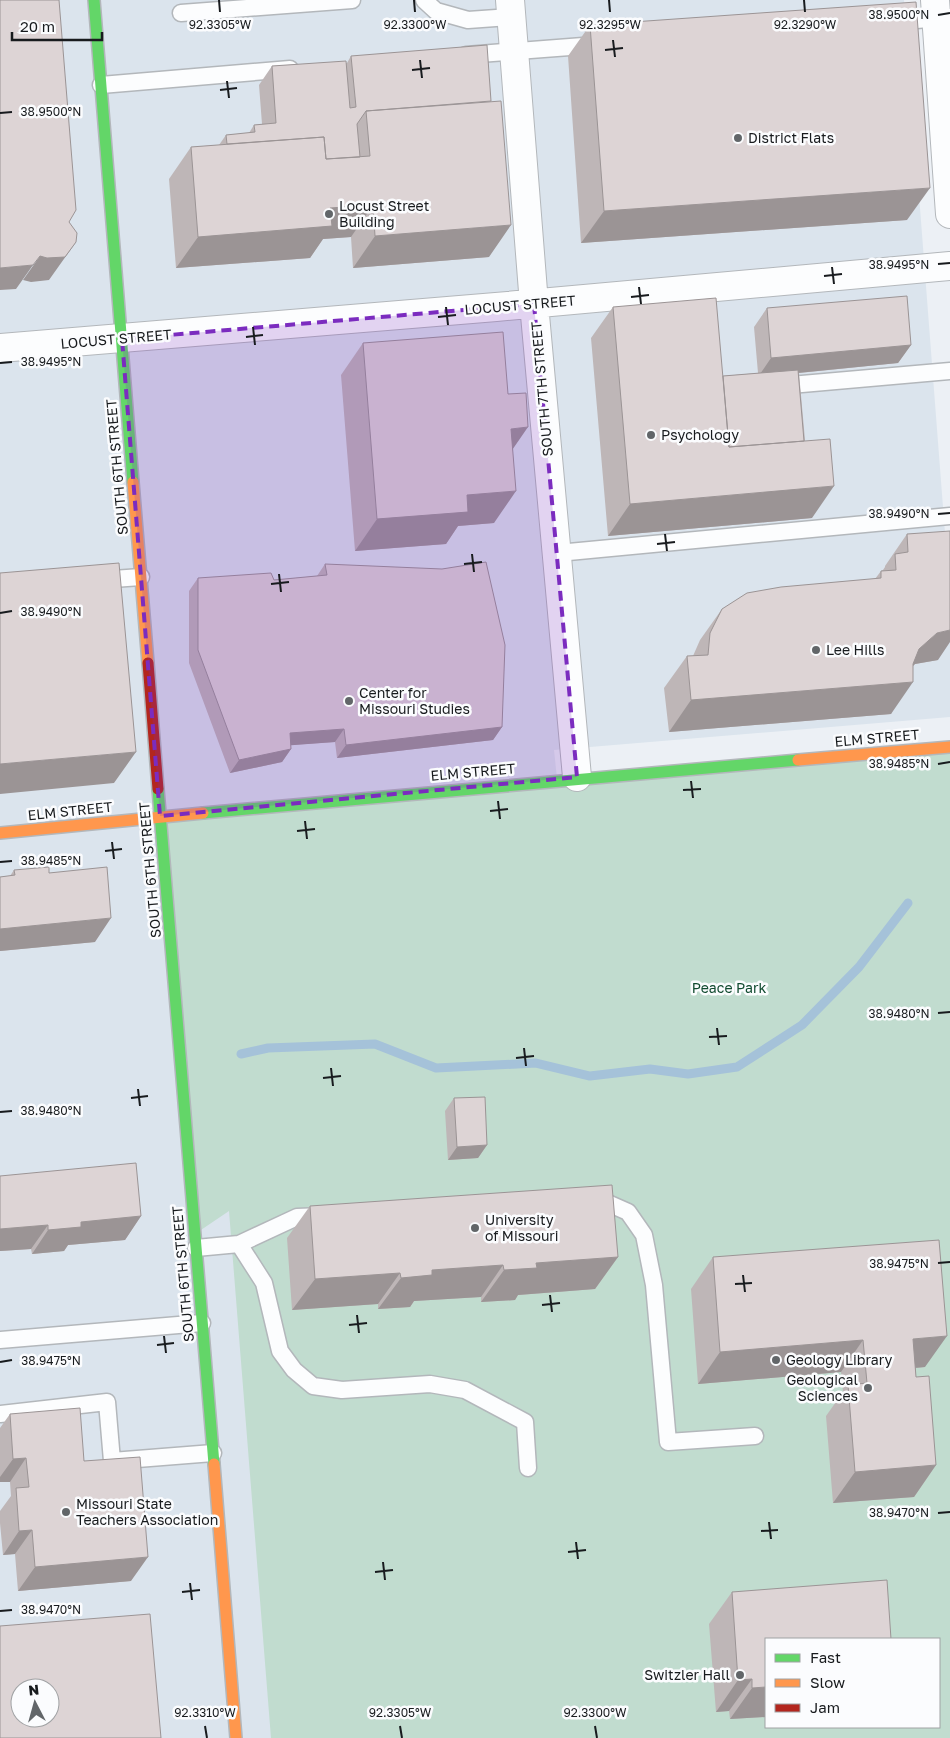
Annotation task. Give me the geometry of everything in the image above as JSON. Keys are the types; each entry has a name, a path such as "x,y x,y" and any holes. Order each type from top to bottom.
{"street":[{"name":"SOUTH 6TH STREET","path":"94,0 236,1738"},
{"name":"SOUTH 7TH STREET","path":"510,8 534,304 578,777"},
{"path":"940,12 950,214"},
{"name":"LOCUST STREET","path":"0,348 534,304 715,296 950,266"},
{"name":"ELM STREET","path":"0,833 578,777 950,747"}],"lane":[{"path":"181,13 352,0"},
{"path":"424,0 436,11 468,20 510,8"},
{"path":"877,23 940,12"},
{"path":"448,56 616,43"},
{"path":"101,85 301,68"},
{"path":"762,388 950,371"},
{"path":"558,553 950,516"},
{"path":"83,581 141,577"},
{"path":"575,1199 595,1197 628,1212 644,1235 654,1285 668,1442 755,1436"},
{"path":"196,1248 239,1244 297,1217 335,1215"},
{"path":"239,1244 264,1283 280,1351 294,1370 313,1386 342,1390 430,1384 465,1390 525,1422 528,1468"},
{"path":"0,1340 202,1324"},
{"path":"0,1414 107,1402 112,1461 212,1453"}],"highlighted area":[{"path":"534,304 577,777 160,816 122,339"}],"shaded area":[{"name":"University of Missouri","path":"0,0 904,0 950,598 950,717 554,750 561,816 950,778 950,1738 0,1738"}],"green space":[{"name":"University of Missouri","path":"950,747 950,1738 271,1738 229,1211 195,1234 160,816"}],"building":[{"path":"0,0 59,0 76,210 69,222 77,233 76,242 65,257 47,258 40,256 33,265 0,268"},
{"name":"District Flats","path":"916,2 930,188 604,211 590,25"},
{"path":"487,45 491,101 366,111 357,124 360,157 326,159 324,137 227,144 226,135 255,132 254,125 276,123 272,66 346,61 350,108 356,107 351,56"},
{"name":"Locust Street Building","path":"501,101 511,225 375,236 373,205 330,208 332,226 198,237 191,147 324,137 326,159 370,156 366,111"},
{"path":"907,296 911,345 771,358 767,308"},
{"path":"716,298 729,447 830,439 834,486 630,504 613,307"},
{"path":"503,332 508,394 526,393 528,427 511,429 516,491 467,495 468,512 377,519 363,343"},
{"path":"798,370 804,441 729,447 723,376"},
{"name":"Lee Hills","path":"950,531 950,630 937,633 919,649 913,664 913,682 691,700 687,656 708,655 710,633 722,609 747,593 781,587 881,578 881,571 896,570 895,554 908,552 907,534"},
{"name":"Center for Missouri Studies","path":"486,562 505,645 502,727 346,745 344,729 290,733 291,749 239,760 198,650 198,578 271,573 274,580 327,575 325,564 442,569"},
{"path":"119,563 136,752 0,764 0,573"},
{"path":"49,867 49,873 107,867 111,918 0,929 0,877 15,875 14,870"},
{"path":"485,1097 487,1145 457,1147 454,1098"},
{"path":"136,1163 141,1216 81,1222 81,1227 48,1230 48,1225 0,1229 0,1176"},
{"path":"612,1185 618,1257 536,1263 537,1268 504,1270 503,1265 432,1270 432,1275 401,1278 400,1273 315,1279 310,1206"},
{"name":"Geological Sciences","path":"939,1240 947,1336 913,1339 916,1377 929,1376 936,1465 855,1472 848,1385 867,1383 863,1340 720,1352 713,1257"},
{"name":"Missouri State Teachers Association","path":"80,1408 84,1461 140,1457 148,1557 35,1567 32,1530 19,1531 16,1488 29,1487 26,1458 13,1459 10,1414"},
{"path":"887,1580 891,1638 765,1638 765,1687 752,1688 752,1679 738,1680 732,1592"},
{"path":"150,1614 161,1738 0,1738 0,1626"}],"waterway":[{"path":"241,1054 268,1048 375,1044 436,1068 536,1063 590,1076 650,1069 688,1074 737,1067 802,1025 859,967 908,903"}],"traffic: fast":[{"path":"94,0 133,482"},
{"path":"203,813 798,760"},
{"path":"158,789 214,1464"}],"traffic: slow":[{"path":"133,482 148,663"},
{"path":"798,760 950,747"},
{"path":"0,833 203,813"},
{"path":"214,1464 236,1738"}],"traffic: jam":[{"path":"148,663 158,789"}],"place":[{"name":"District Flats","path":"738,138"},
{"name":"Locust Street Building","path":"329,214"},
{"name":"Psychology","path":"651,435"},
{"name":"Lee Hills","path":"816,650"},
{"name":"Center for Missouri Studies","path":"349,701"},
{"name":"University of Missouri","path":"475,1228"},
{"name":"Geology Library","path":"776,1360"},
{"name":"Geological Sciences","path":"868,1388"},
{"name":"Missouri State Teachers Association","path":"66,1512"},
{"name":"Switzler Hall","path":"740,1675"}],"park label":[{"name":"Peace Park","path":"729,988"}]}
